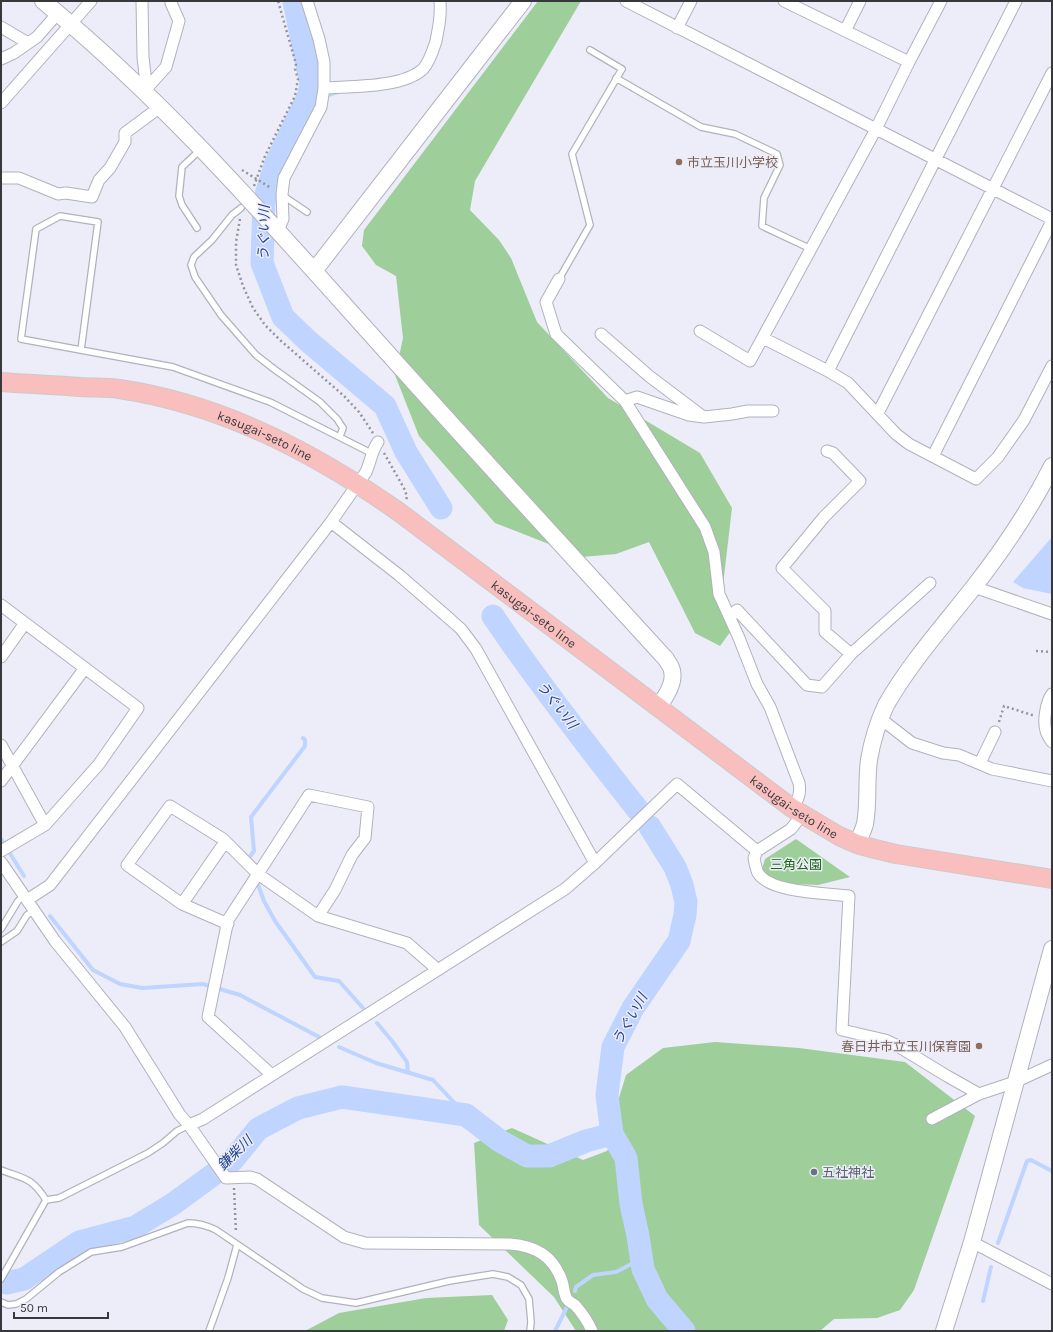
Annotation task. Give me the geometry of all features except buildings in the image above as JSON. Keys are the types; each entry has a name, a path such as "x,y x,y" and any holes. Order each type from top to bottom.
{"main road":[{"name":"kasugai-seto line","path":"1,382 118,389 173,400 224,416 275,438 322,462 359,484 399,512 797,811 833,833 857,844 896,854 1052,879"}],"street":[{"path":"43,1 147,91 160,107 201,149 244,203 278,231 666,660 672,671 671,686 658,707"},
{"path":"1,103 91,1"},
{"path":"142,1 143,57 147,91"},
{"path":"147,91 166,67 179,21 171,1"},
{"path":"278,231 283,219 282,194 284,178 321,107 324,88 324,62 308,1"},
{"path":"324,88 397,82 423,69 433,52 441,18 440,1"},
{"path":"314,271 523,1"},
{"path":"626,1 1052,220 932,456"},
{"path":"677,28 691,1"},
{"path":"785,1 909,62"},
{"path":"845,31 860,1"},
{"path":"700,331 750,361 876,129 941,1"},
{"path":"828,371 1016,1"},
{"path":"1,59 14,53 37,37 58,13"},
{"path":"1,27 28,43"},
{"path":"878,413 1052,73"},
{"path":"1,178 19,178 58,194 66,193 92,197 99,180 110,168 125,142 125,134 160,107"},
{"path":"559,279 546,302 556,334 625,401 705,527 714,552 719,594 757,684 770,707 799,783 800,790 797,811 791,829 757,851 754,858 758,873 769,883 783,888 849,896 842,1030 896,1044 979,1094"},
{"path":"601,334 649,376 704,417"},
{"path":"763,338 828,371 848,383 878,413 896,434 909,444 976,479 998,457 1024,420 1052,366"},
{"path":"625,401 637,397 689,415 704,417 748,411 773,411"},
{"path":"25,898 50,885 331,522 359,484 370,464 371,453 378,442"},
{"path":"827,451 833,453 860,481 824,517 782,568 825,611 825,632 851,654"},
{"path":"857,844 864,825 869,761 875,735 886,707 904,676 974,587 1017,525 1041,488 1052,466"},
{"path":"331,522 424,596 461,630 476,649 595,863"},
{"path":"730,617 737,610 807,685 822,687 851,654 930,583"},
{"path":"974,587 1052,614"},
{"path":"1,605 138,708 99,764 45,825 1,851"},
{"path":"1,656 25,623"},
{"path":"1,781 85,668"},
{"path":"1052,694 1048,699 1046,710 1046,730 1052,742"},
{"path":"881,719 912,743 943,754 959,755 992,769 1052,778"},
{"path":"980,763 995,732"},
{"path":"1,746 45,825"},
{"path":"189,1125 203,1119 565,889 595,863 677,784 757,851"},
{"path":"272,1075 208,1017 228,920 309,795 368,807 365,838 352,855 335,890 318,916"},
{"path":"228,924 182,904 127,865 170,806 225,842 258,874 318,916 407,943 438,970"},
{"path":"182,904 225,842"},
{"path":"1,862 33,911 55,941 125,1027 180,1115 189,1125 213,1161 230,1182 250,1177 257,1179 344,1237 365,1243 510,1244 532,1247 545,1256 557,1271 561,1279 566,1298 586,1318 592,1331"},
{"path":"944,1331 972,1242 1052,949"},
{"path":"932,1118 979,1094 1015,1082 1052,1065"},
{"path":"972,1242 1052,1284"}],"lane":[{"path":"559,279 590,225 572,154 622,69 590,50"},
{"path":"616,78 701,127 734,134 777,154 780,165 764,198 762,226 811,249"},
{"path":"197,228 182,205 179,196 182,167 201,149"},
{"path":"282,194 307,212"},
{"path":"244,203 232,215 212,240 194,257 191,265 194,277 221,315 256,354 274,369 307,392 337,419 343,428 340,436"},
{"path":"81,350 98,222 60,216 36,229 21,339 172,367 270,402 340,436 371,453"},
{"path":"1,929 18,901 25,898"},
{"path":"1,942 16,931 27,915 33,911"},
{"path":"46,1200 59,1198 148,1153 163,1144 177,1131 189,1125"},
{"path":"1,1170 24,1178 35,1184 46,1200"},
{"path":"1,1279 46,1200"},
{"path":"1,1302 8,1305 26,1299 38,1291 59,1272 91,1252 122,1247 188,1223 194,1223 208,1226 303,1289 322,1298 356,1303 449,1281 493,1274 508,1277 521,1284 529,1299 532,1322 530,1331"},
{"path":"209,1331 228,1278 235,1244"}],"path":[{"path":"278,1 296,64 295,68 298,79 295,96 265,156 257,181 244,203 236,242 236,265 243,286 253,308 265,325 344,396 359,412 405,490 407,497 405,504 399,512"},
{"path":"257,181 282,194"},
{"path":"1036,651 1052,652"},
{"path":"995,732 1004,706 1046,718"},
{"path":"230,1182 236,1238 235,1244"}],"green space":[{"path":"538,1 581,1 475,181 470,210 499,240 511,258 537,322 608,398 700,453 732,508 723,585 731,631 720,646 695,633 649,542 616,554 582,557 495,523 419,436 395,375 403,338 396,276 376,265 362,246 364,230"},
{"name":"三角公園","path":"796,839 850,877 818,885 793,884 770,878 762,869 765,859"},
{"path":"715,1042 799,1048 905,1062 975,1116 914,1290 900,1310 877,1318 834,1319 820,1331 576,1331 554,1297 479,1225 474,1143 512,1128 583,1160 607,1151 616,1137 614,1114 626,1075 663,1048"},
{"path":"492,1295 508,1320 504,1331 305,1331 339,1313 426,1298"}],"water":[{"path":"1052,537 1052,594 1023,588 1013,582"}],"waterway":[{"name":"うぐい川","path":"294,1 311,85 308,97 276,163 264,201 262,263 283,317 308,341 385,406 406,452 441,508"},
{"path":"308,97 319,98 341,91"},
{"name":"うぐい川","path":"493,616 545,690 638,810"},
{"path":"250,862 249,858 254,851 251,817 305,746 305,740 303,738"},
{"name":"うぐい川","path":"650,827 675,867 682,885 686,902 685,915 679,941 633,1008 613,1047 607,1095 612,1134 626,1158 631,1204 643,1269 657,1299 684,1331"},
{"path":"1,839 24,876"},
{"path":"256,879 264,901 275,921 315,977 339,981 363,1008"},
{"path":"50,916 93,970 120,984 142,988 203,984 240,995 319,1037"},
{"path":"377,1023 407,1062 408,1072"},
{"path":"339,1047 376,1063 433,1080 466,1115"},
{"name":"鎌柴川","path":"1,1282 7,1283 24,1279 79,1242 135,1227 173,1204 232,1161 258,1129 298,1108 342,1097 466,1115 500,1141 527,1156 549,1156 586,1141 612,1134"},
{"path":"998,1243 1027,1161 1031,1160 1052,1171"},
{"path":"575,1291 576,1287 593,1275 616,1272 641,1259"},
{"path":"983,1301 991,1267"},
{"path":"555,1331 567,1307"}],"place":[{"name":"市立玉川小学校","path":"679,162"},
{"name":"春日井市立玉川保育園","path":"979,1046"},
{"name":"五社神社","path":"814,1172"}]}
